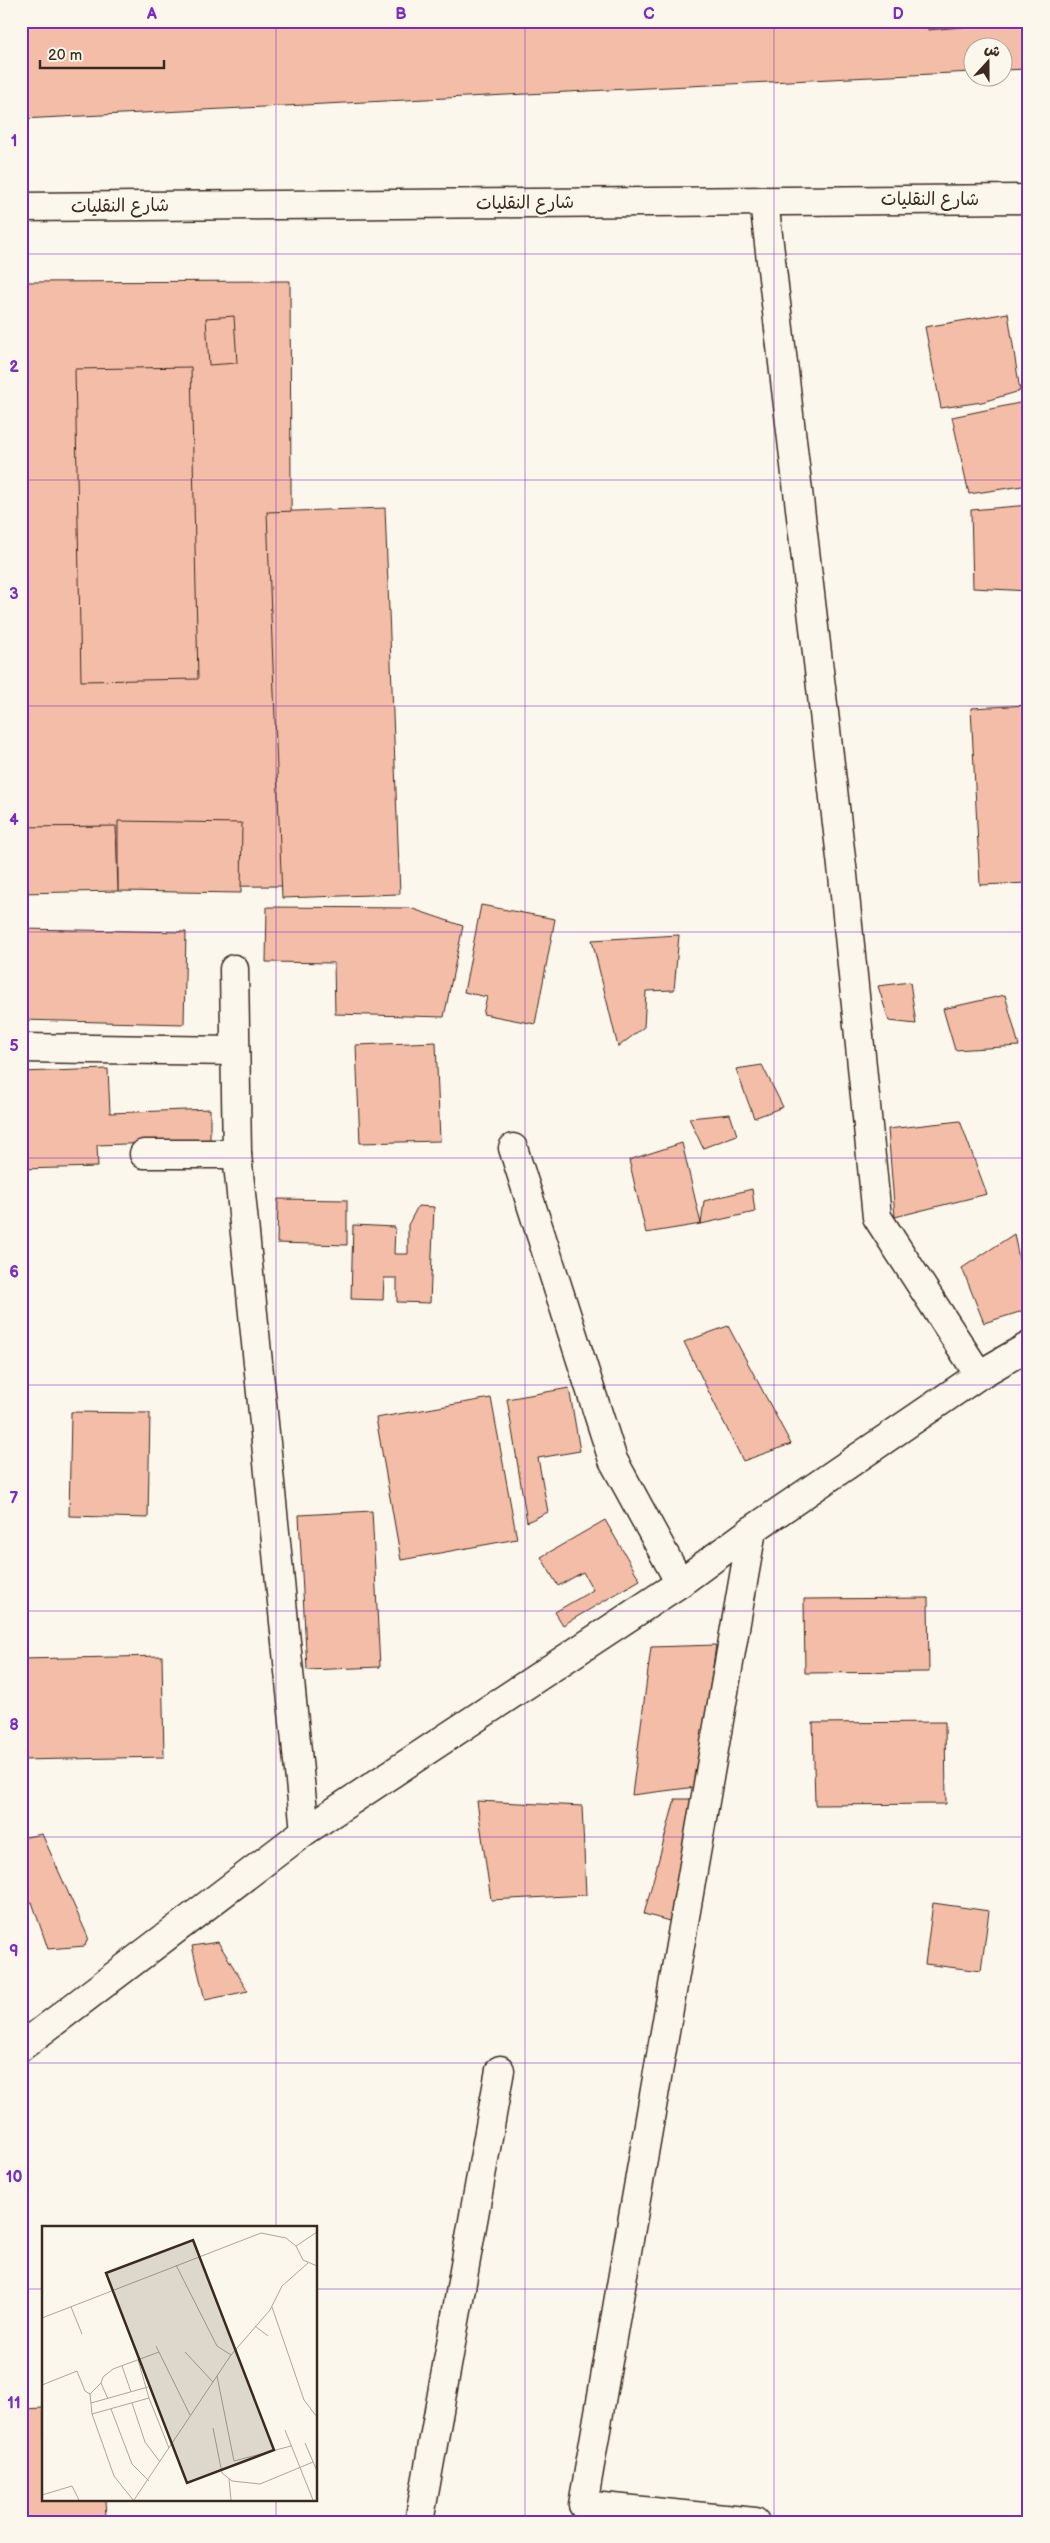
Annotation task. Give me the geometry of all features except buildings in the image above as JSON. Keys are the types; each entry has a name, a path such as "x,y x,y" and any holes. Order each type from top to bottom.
{"street":[{"name":"شارع النقليات","path":"21,207 1029,199"},
{"path":"764,201 843,875 877,1217 979,1374"},
{"path":"234,969 237,1154 305,1831"},
{"path":"21,1048 235,1051"},
{"path":"513,1148 613,1460 680,1583"},
{"path":"144,1154 237,1154"},
{"path":"21,2046 305,1831 680,1583 752,1530 979,1374 1029,1346"},
{"path":"752,1530 583,2505 755,2522"},
{"path":"419,2522 500,2070"}]}
